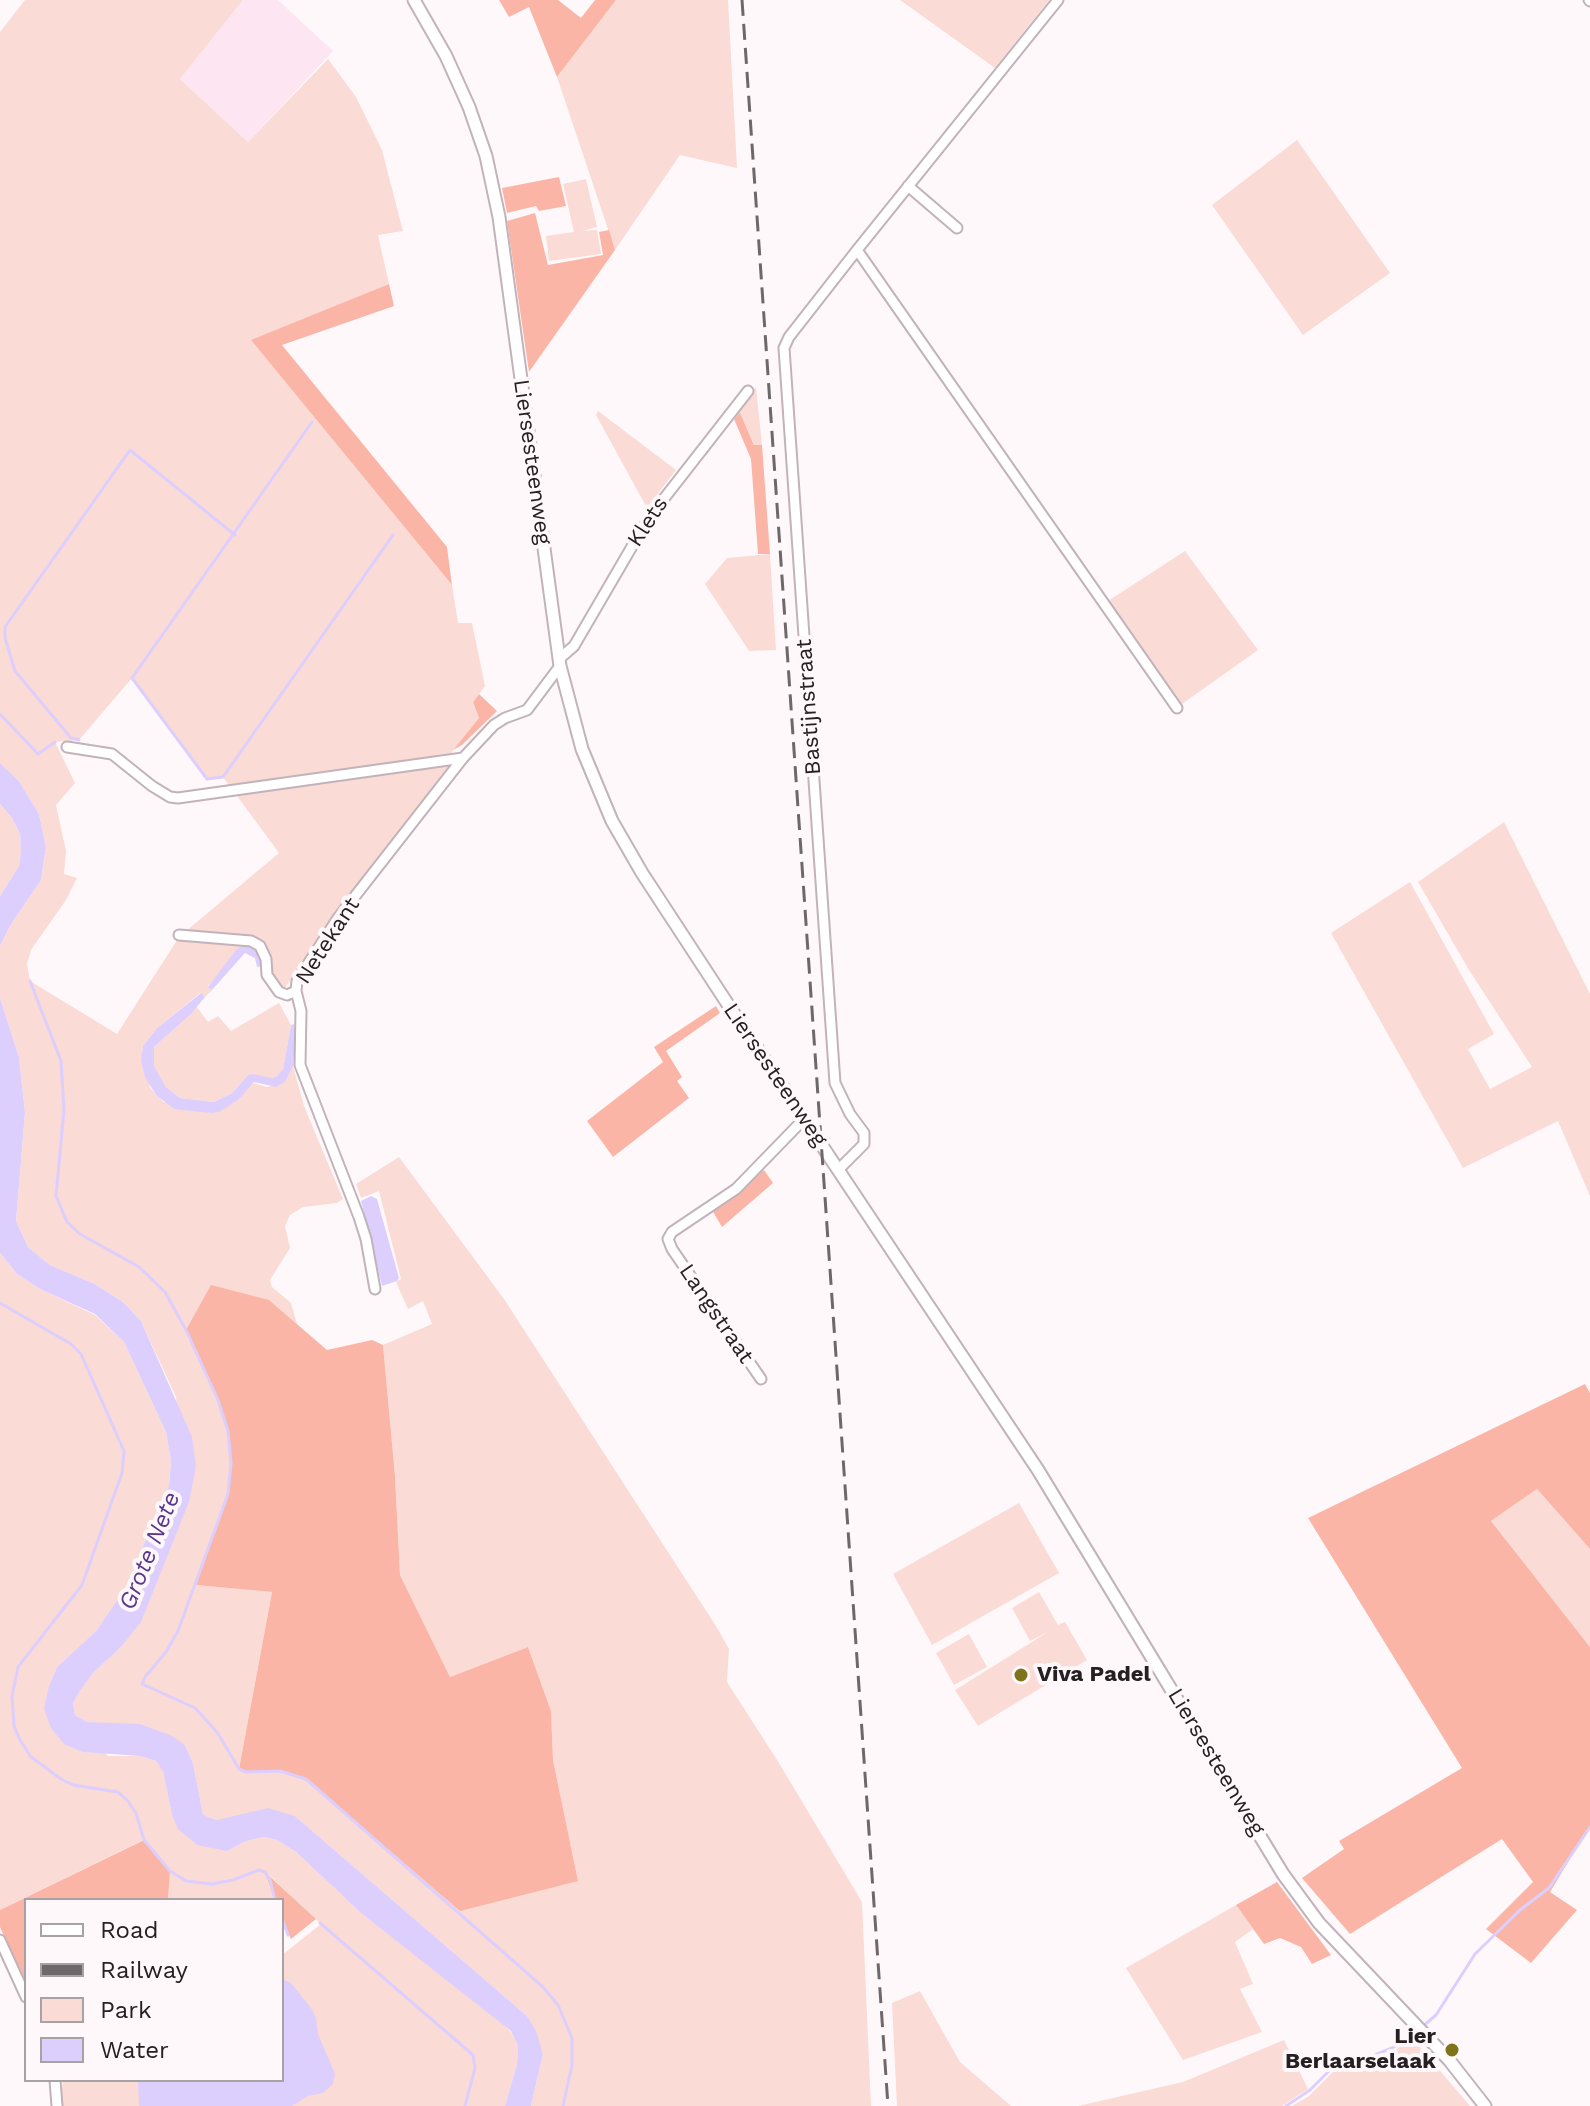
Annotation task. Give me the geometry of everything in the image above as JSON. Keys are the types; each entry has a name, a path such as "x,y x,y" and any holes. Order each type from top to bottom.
{"street":[{"name":"Liersesteenweg","path":"414,0 446,56 469,107 486,156 499,217 560,663 582,749 612,821 650,886 1038,1470 1283,1874 1338,1944 1449,2060 1485,2106"},
{"name":"Bastijnstraat","path":"838,1170 864,1144 864,1133 850,1114 835,1083 784,348 789,337 857,250 1058,0"},
{"path":"908,186 957,228"},
{"path":"857,250 1177,708"},
{"name":"Klets","path":"560,663 574,646 648,519 748,391"},
{"name":"Netekant","path":"375,1289 359,1217 300,1065 301,1011 297,981 338,918 463,758 494,725 527,710 560,663"},
{"path":"67,747 112,754 170,797 191,798 463,758"},
{"path":"179,935 251,941 260,946 266,959 267,975 279,992 287,995 296,991"},
{"name":"Langstraat","path":"761,1379 668,1239 672,1232 736,1189 804,1119"},
{"path":"0,1940 24,1993"},
{"path":"55,2082 57,2106"}],"shaded area":[{"path":"243,0 278,0 333,51 248,142 180,79"},
{"path":"499,0 558,0 581,18 595,0 616,0 557,77 529,7 509,17"},
{"path":"559,177 566,206 539,211 536,206 507,213 502,188"},
{"path":"535,213 548,265 603,255 599,232 609,230 615,250 529,372 507,221"},
{"path":"389,284 394,306 282,345 447,547 452,585 251,340"},
{"path":"740,413 754,445 762,445 770,554 758,554 751,459 734,419"},
{"path":"479,694 497,711 453,750 479,718 473,702"},
{"path":"716,1006 720,1013 666,1051 682,1077 677,1081 689,1098 613,1157 587,1121 663,1062 654,1047"},
{"path":"764,1170 773,1183 722,1227 712,1210"},
{"path":"211,1285 269,1300 327,1350 372,1340 383,1345 400,1575 450,1677 528,1647 551,1711 553,1760 578,1881 460,1911 306,1779 280,1771 246,1772 239,1769 272,1592 196,1585 228,1494 231,1463 228,1431 218,1400 186,1330"},
{"path":"1585,1384 1590,1393 1590,1549 1537,1489 1491,1521 1590,1647 1590,1826 1550,1892 1577,1910 1531,1963 1486,1929 1533,1882 1502,1839 1350,1934 1302,1878 1344,1849 1339,1841 1462,1768 1308,1518"},
{"path":"144,1840 170,1871 168,1898 25,1898"},
{"path":"265,1872 316,1919 291,1939 284,1923 284,1898 274,1898"},
{"path":"1277,1882 1331,1955 1312,1964 1301,1947 1280,1938 1264,1944 1236,1905"},
{"path":"24,1898 24,1981 0,1927 0,1910"}],"green space":[{"path":"25,0 243,0 180,79 248,142 328,59 356,97 382,150 403,231 378,235 389,284 252,341 452,585 458,623 472,623 485,686 473,702 479,718 453,750 445,773 334,918 285,988 278,986 263,966 258,952 248,945 208,986 212,990 205,997 200,993 157,1028 143,1046 150,1087 156,1095 164,1102 211,1113 254,1083 267,1087 285,1082 293,1066 304,1106 343,1199 337,1203 303,1207 290,1215 285,1226 290,1248 270,1280 272,1287 291,1303 297,1324 269,1300 218,1400 228,1431 231,1463 228,1494 196,1585 272,1592 239,1769 246,1772 280,1771 306,1779 362,1826 578,1881 553,1760 551,1711 528,1647 450,1677 400,1575 383,1345 432,1324 423,1301 408,1309 396,1282 401,1279 379,1191 361,1198 356,1184 399,1157 504,1299 716,1626 729,1649 727,1682 862,1902 871,2106 531,2106 543,2054 527,2016 295,1816 217,1820 208,1817 203,1814 193,1763 185,1745 87,1722 75,1715 73,1703 78,1692 120,1648 189,1502 176,1397 141,1321 123,1302 95,1284 50,1265 28,1247 16,1221 25,1113 19,1057 0,998 0,946 41,880 46,847 39,814 19,781 0,763 0,32","holes":["132,678 207,779 223,777 279,853 179,937 117,1034 30,981 27,964 31,950 66,900 77,878 64,874 66,851 56,805 75,783 55,742 79,740"]},
{"path":"616,0 728,0 737,168 680,155 615,250 557,77"},
{"path":"900,0 1049,0 995,68"},
{"path":"1297,140 1390,273 1303,335 1212,205"},
{"path":"586,179 597,227 582,231 597,230 601,254 549,261 546,236 574,232 563,184"},
{"path":"756,387 762,445 755,446 740,414 734,419 731,416"},
{"path":"598,411 676,470 647,508 596,415"},
{"path":"1185,551 1258,650 1182,704 1108,601"},
{"path":"770,554 776,650 749,651 705,584 727,558"},
{"path":"0,804 20,834 21,851 19,866 0,896"},
{"path":"1504,822 1590,994 1590,1196 1558,1121 1463,1168 1331,933 1410,882 1494,1034 1468,1049 1490,1089 1532,1067 1469,970 1418,882"},
{"path":"279,1003 291,1025 283,1069 277,1076 248,1075 232,1093 214,1102 180,1098 166,1087 154,1067 154,1047 196,1006 208,1022 218,1016 231,1031"},
{"path":"0,1253 17,1274 40,1289 95,1315 124,1342 166,1432 171,1461 169,1485 126,1587 96,1631 57,1667 49,1686 108,1756 140,1756 156,1761 163,1770 172,1815 227,1851 246,1841 264,1837 277,1840 296,1852 361,1913 497,2018 511,2032 518,2046 517,2064 505,2106 60,2106 63,2082 284,2082 284,1953 321,1924 268,1874 274,1898 168,1898 170,1872 143,1840 0,1910"},
{"path":"1537,1489 1590,1549 1590,1647 1491,1521"},
{"path":"1019,1503 1059,1573 932,1645 893,1574"},
{"name":"Viva Padel","path":"1039,1592 1058,1625 1065,1622 1087,1660 978,1726 955,1690 1048,1632 1030,1641 1012,1608"},
{"name":"Viva Padel","path":"969,1634 987,1667 954,1685 936,1653"},
{"path":"1236,1905 1253,1929 1235,1942 1253,1984 1240,1989 1262,2032 1183,2060 1126,1968"},
{"path":"920,1991 960,2062 1011,2106 897,2106 892,2003"},
{"path":"1412,2038 1470,2106 1292,2106 1309,2096 1338,2067 1366,2062 1394,2051"},
{"path":"1284,2040 1308,2089 1282,2106 1078,2106 1183,2082"}],"water":[{"path":"0,763 19,781 39,814 46,847 41,880 0,946 0,896 19,866 21,851 20,834 0,804"},
{"path":"244,945 258,952 263,966 257,967 255,958 245,953 212,990 208,987 236,950"},
{"path":"201,993 205,997 190,1015 154,1047 154,1066 166,1087 180,1098 214,1102 232,1093 248,1075 277,1076 283,1069 291,1025 294,1024 293,1066 285,1082 276,1087 254,1082 238,1100 219,1112 211,1113 174,1109 156,1095 145,1077 141,1060 143,1046 157,1028"},
{"name":"Grote Nete","path":"0,998 19,1057 25,1113 16,1221 28,1247 50,1265 95,1284 123,1302 141,1321 192,1437 196,1467 189,1502 141,1622 79,1692 73,1703 75,1715 87,1722 140,1724 170,1735 185,1745 193,1763 203,1814 208,1817 217,1820 268,1808 295,1816 527,2016 536,2031 543,2054 531,2106 505,2106 517,2064 518,2046 511,2031 361,1913 296,1852 277,1840 264,1837 246,1841 227,1851 197,1845 178,1829 163,1771 156,1761 140,1756 83,1752 64,1744 51,1728 44,1709 57,1667 96,1631 126,1587 169,1485 171,1461 166,1432 124,1342 95,1314 40,1289 17,1274 0,1253"},
{"path":"371,1196 377,1199 399,1278 382,1286 361,1201"},
{"path":"284,1980 291,1983 311,2008 335,2074 333,2084 323,2093 308,2096 292,2106 139,2106 138,2082 284,2082"}],"waterway":[{"path":"312,422 132,678 207,779 223,777 393,535"},
{"path":"79,740 71,738 15,671 5,638 5,627 130,450 235,535"},
{"path":"0,714 38,754 55,742"},
{"path":"30,981 61,1061 64,1110 56,1196 67,1222 80,1234 139,1267 165,1292 218,1400 228,1431 231,1463 228,1494 178,1631 142,1684 195,1708 217,1732 239,1769 246,1772 280,1771 306,1779 543,1987 558,2005 572,2038 572,2065 563,2106"},
{"path":"0,1303 71,1344 81,1354 124,1451 122,1473 82,1585 18,1667 12,1696 14,1726 20,1740 31,1757 61,1779 73,1785 118,1792 136,1813 144,1840 170,1871 186,1881 212,1884 259,1870 265,1872 270,1880 274,1898"},
{"path":"1422,2027 1436,2015 1475,1954 1520,1910 1549,1888 1590,1827"},
{"path":"320,1923 473,2055 475,2068 465,2106"},
{"path":"284,1924 288,1935"},
{"path":"1286,2106 1310,2090 1336,2064 1365,2059 1392,2048 1416,2032"}],"railway":[{"path":"742,0 888,2106"}],"place":[{"name":"Viva Padel","path":"1021,1675"},
{"name":"Lier Berlaarselaak","path":"1452,2050"}]}
